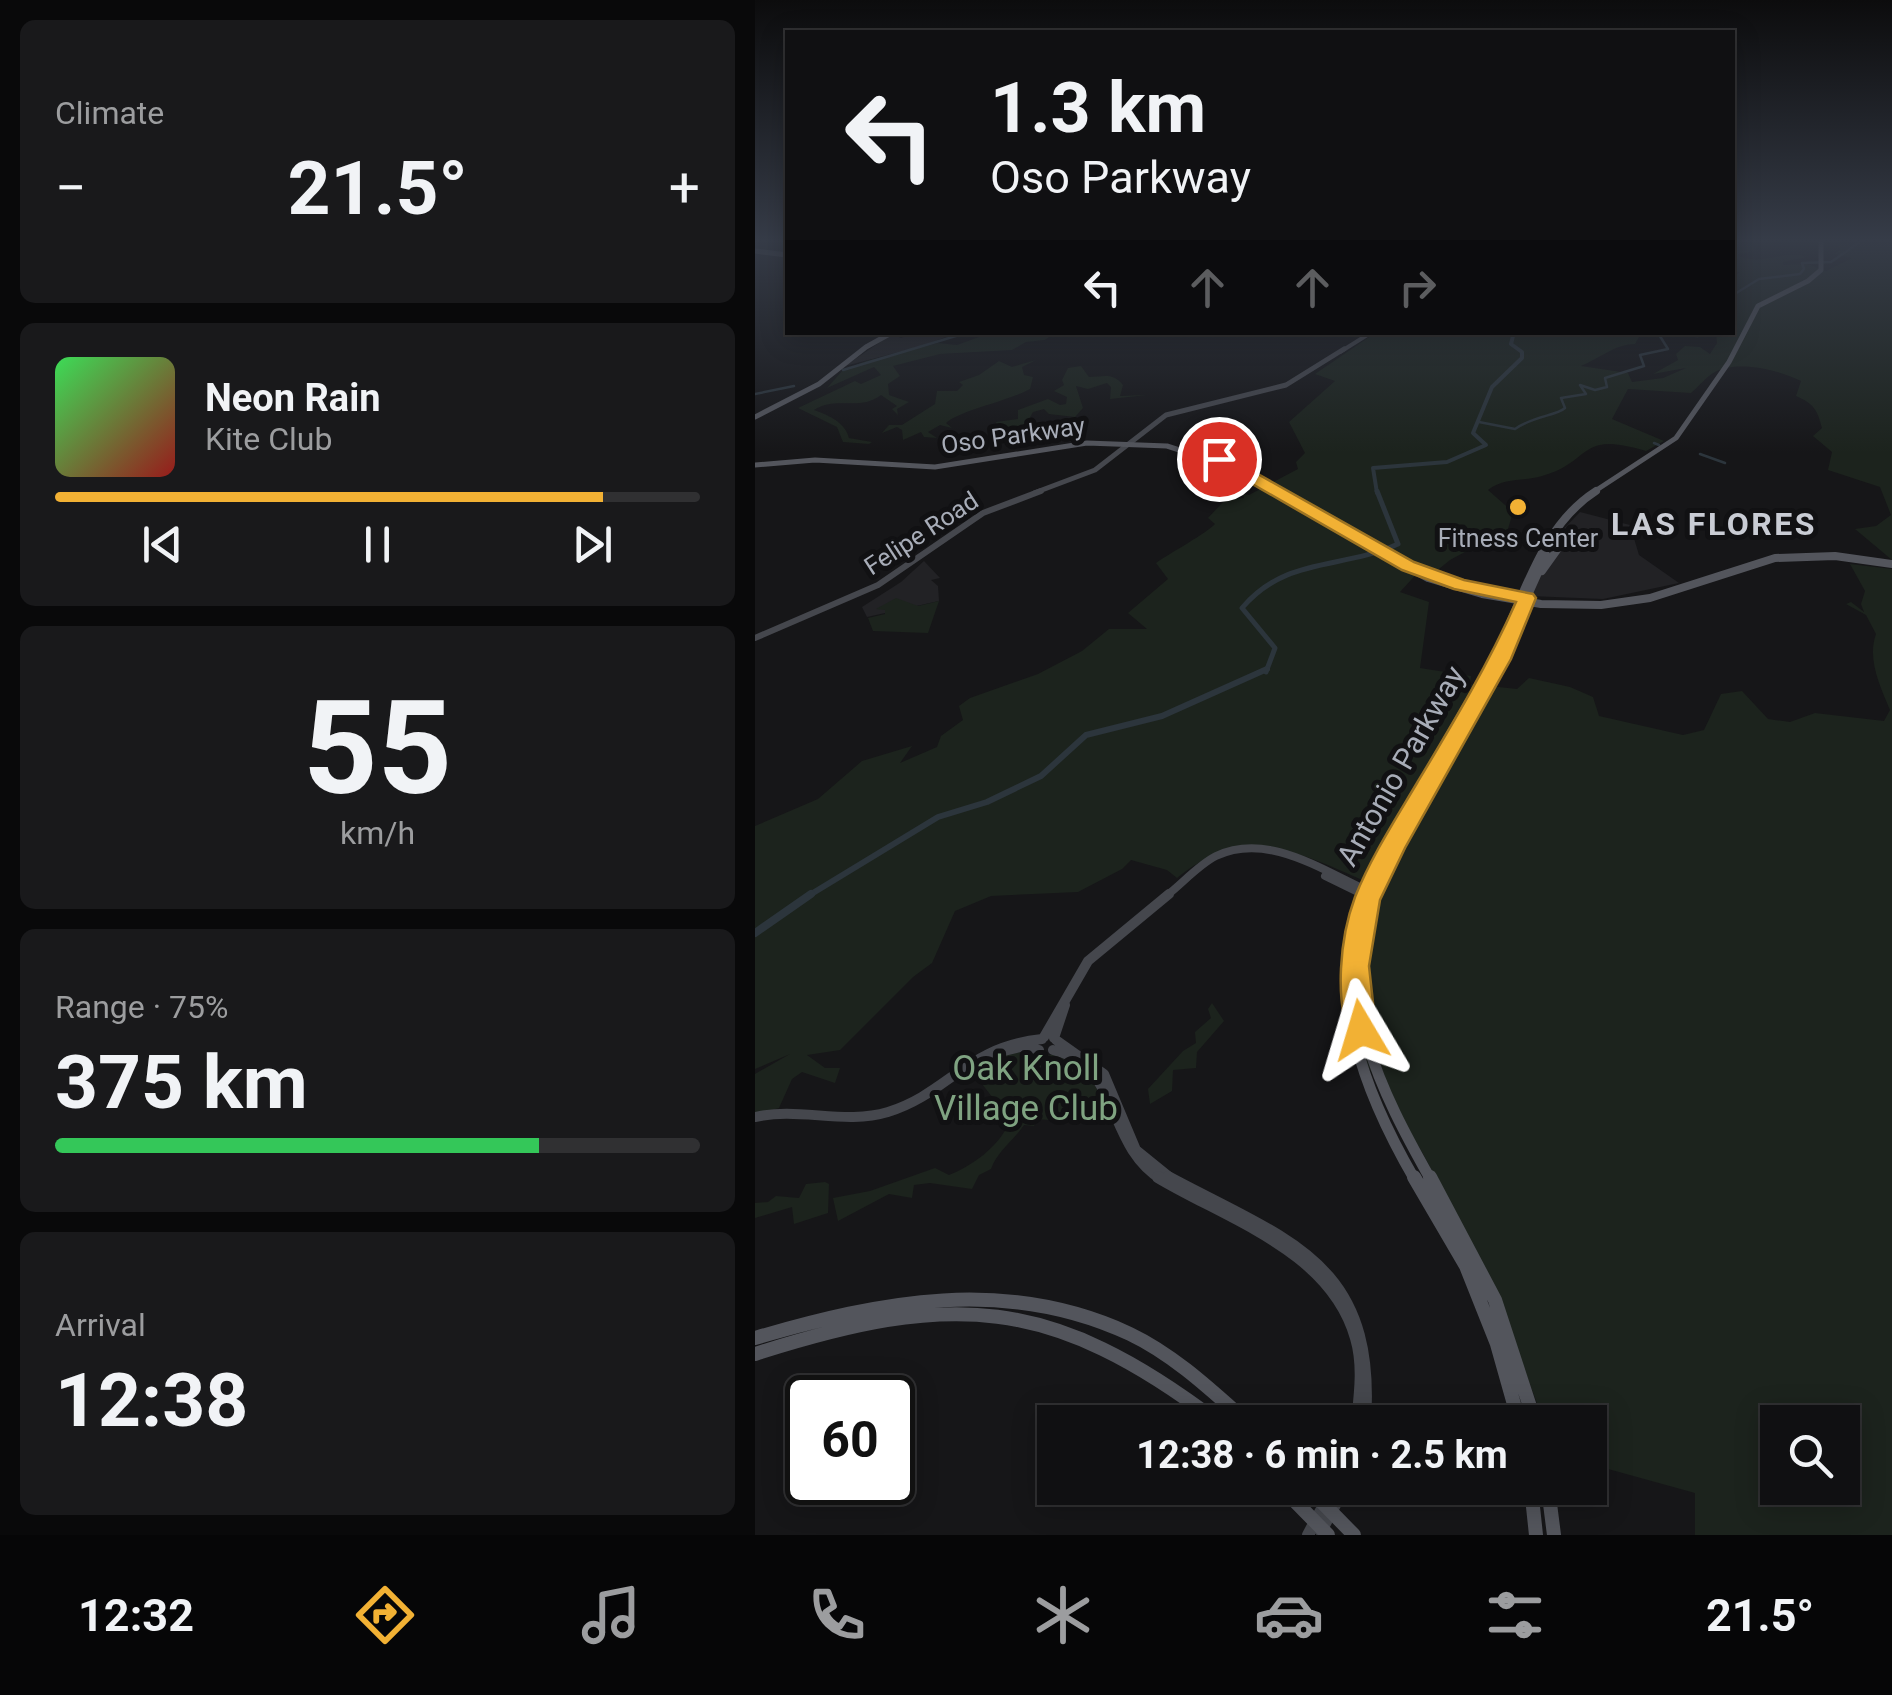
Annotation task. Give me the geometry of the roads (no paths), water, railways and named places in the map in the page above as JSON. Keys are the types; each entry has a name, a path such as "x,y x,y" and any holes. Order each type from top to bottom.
{"main road":[{"name":"Antonio Parkway","path":"1514,1405 1476,1288 1453,1241 1383,1124 1357,1058 1345,981 1348,940 1365,893 1508,632 1549,536 1583,498 1675,438 1734,354 1756,310"},
{"name":"Antonio Parkway","path":"1523,598 1555,534 1572,512 1664,453 1687,431 1738,354 1761,310"},
{"path":"755,416 819,384 862,349 887,335"},
{"name":"Felipe Road","path":"755,638 879,586 971,520 1095,470 1149,425 1177,410 1294,382 1367,335"},
{"name":"Oso Parkway","path":"755,463 815,460 942,466 1062,446 1132,441 1178,446 1219,459 1397,562 1448,585 1523,598"},
{"path":"1537,576 1562,543 1574,544"},
{"name":"Oso Parkway","path":"1397,562 1452,583 1505,595 1625,603 1677,591 1754,562 1785,556 1835,556 1892,563"},
{"path":"1048,1042 1066,1001 1093,958 1213,857 1257,847 1288,853 1365,893"},
{"name":"Antonio Parkway","path":"1365,893 1355,984 1370,1062 1397,1124 1485,1279 1515,1350 1530,1405"},
{"path":"755,1118 781,1114 850,1122 882,1117 927,1097 990,1056 1024,1046 1048,1042 1087,1057 1109,1082 1126,1134 1141,1157 1307,1257 1345,1296 1359,1327 1368,1386 1366,1405"},
{"path":"1307,1257 1329,1283 1348,1319 1361,1378 1359,1405"},
{"path":"755,1338 843,1310 905,1299 969,1295 1021,1300 1099,1321 1139,1340 1197,1378 1228,1405"},
{"path":"755,1354 837,1328 894,1316 956,1312 1012,1317 1077,1334 1125,1355 1197,1405"},
{"path":"1300,1505 1321,1525 1354,1535"},
{"path":"1533,1505 1536,1535"},
{"path":"1550,1505 1554,1535"}],"waterway":[{"path":"843,370 959,335"},
{"path":"1377,493 1373,468 1447,462 1486,445 1473,433 1492,387 1522,358 1522,352 1511,344 1513,335"},
{"path":"1479,422 1515,429 1556,413 1565,408 1561,398 1586,394 1580,385 1595,390 1607,387 1605,378 1644,366 1640,355 1668,349 1659,335"},
{"path":"1685,335 1697,335"},
{"path":"755,394 794,386"},
{"path":"1654,443 1659,445"},
{"path":"1700,454 1725,463"},
{"path":"1266,672 1275,648 1242,608 1259,591 1296,572 1398,544 1377,491"},
{"path":"809,895 938,817 987,802 1041,776 1086,735 1162,716 1267,669"},
{"path":"755,933 809,895"}],"place":[{"name":"Fitness Center","path":"1518,507"}],"district":[{"name":"LAS FLORES","path":"1714,524"}],"park label":[{"name":"Oak Knoll Village Club","path":"1026,1088"}]}
